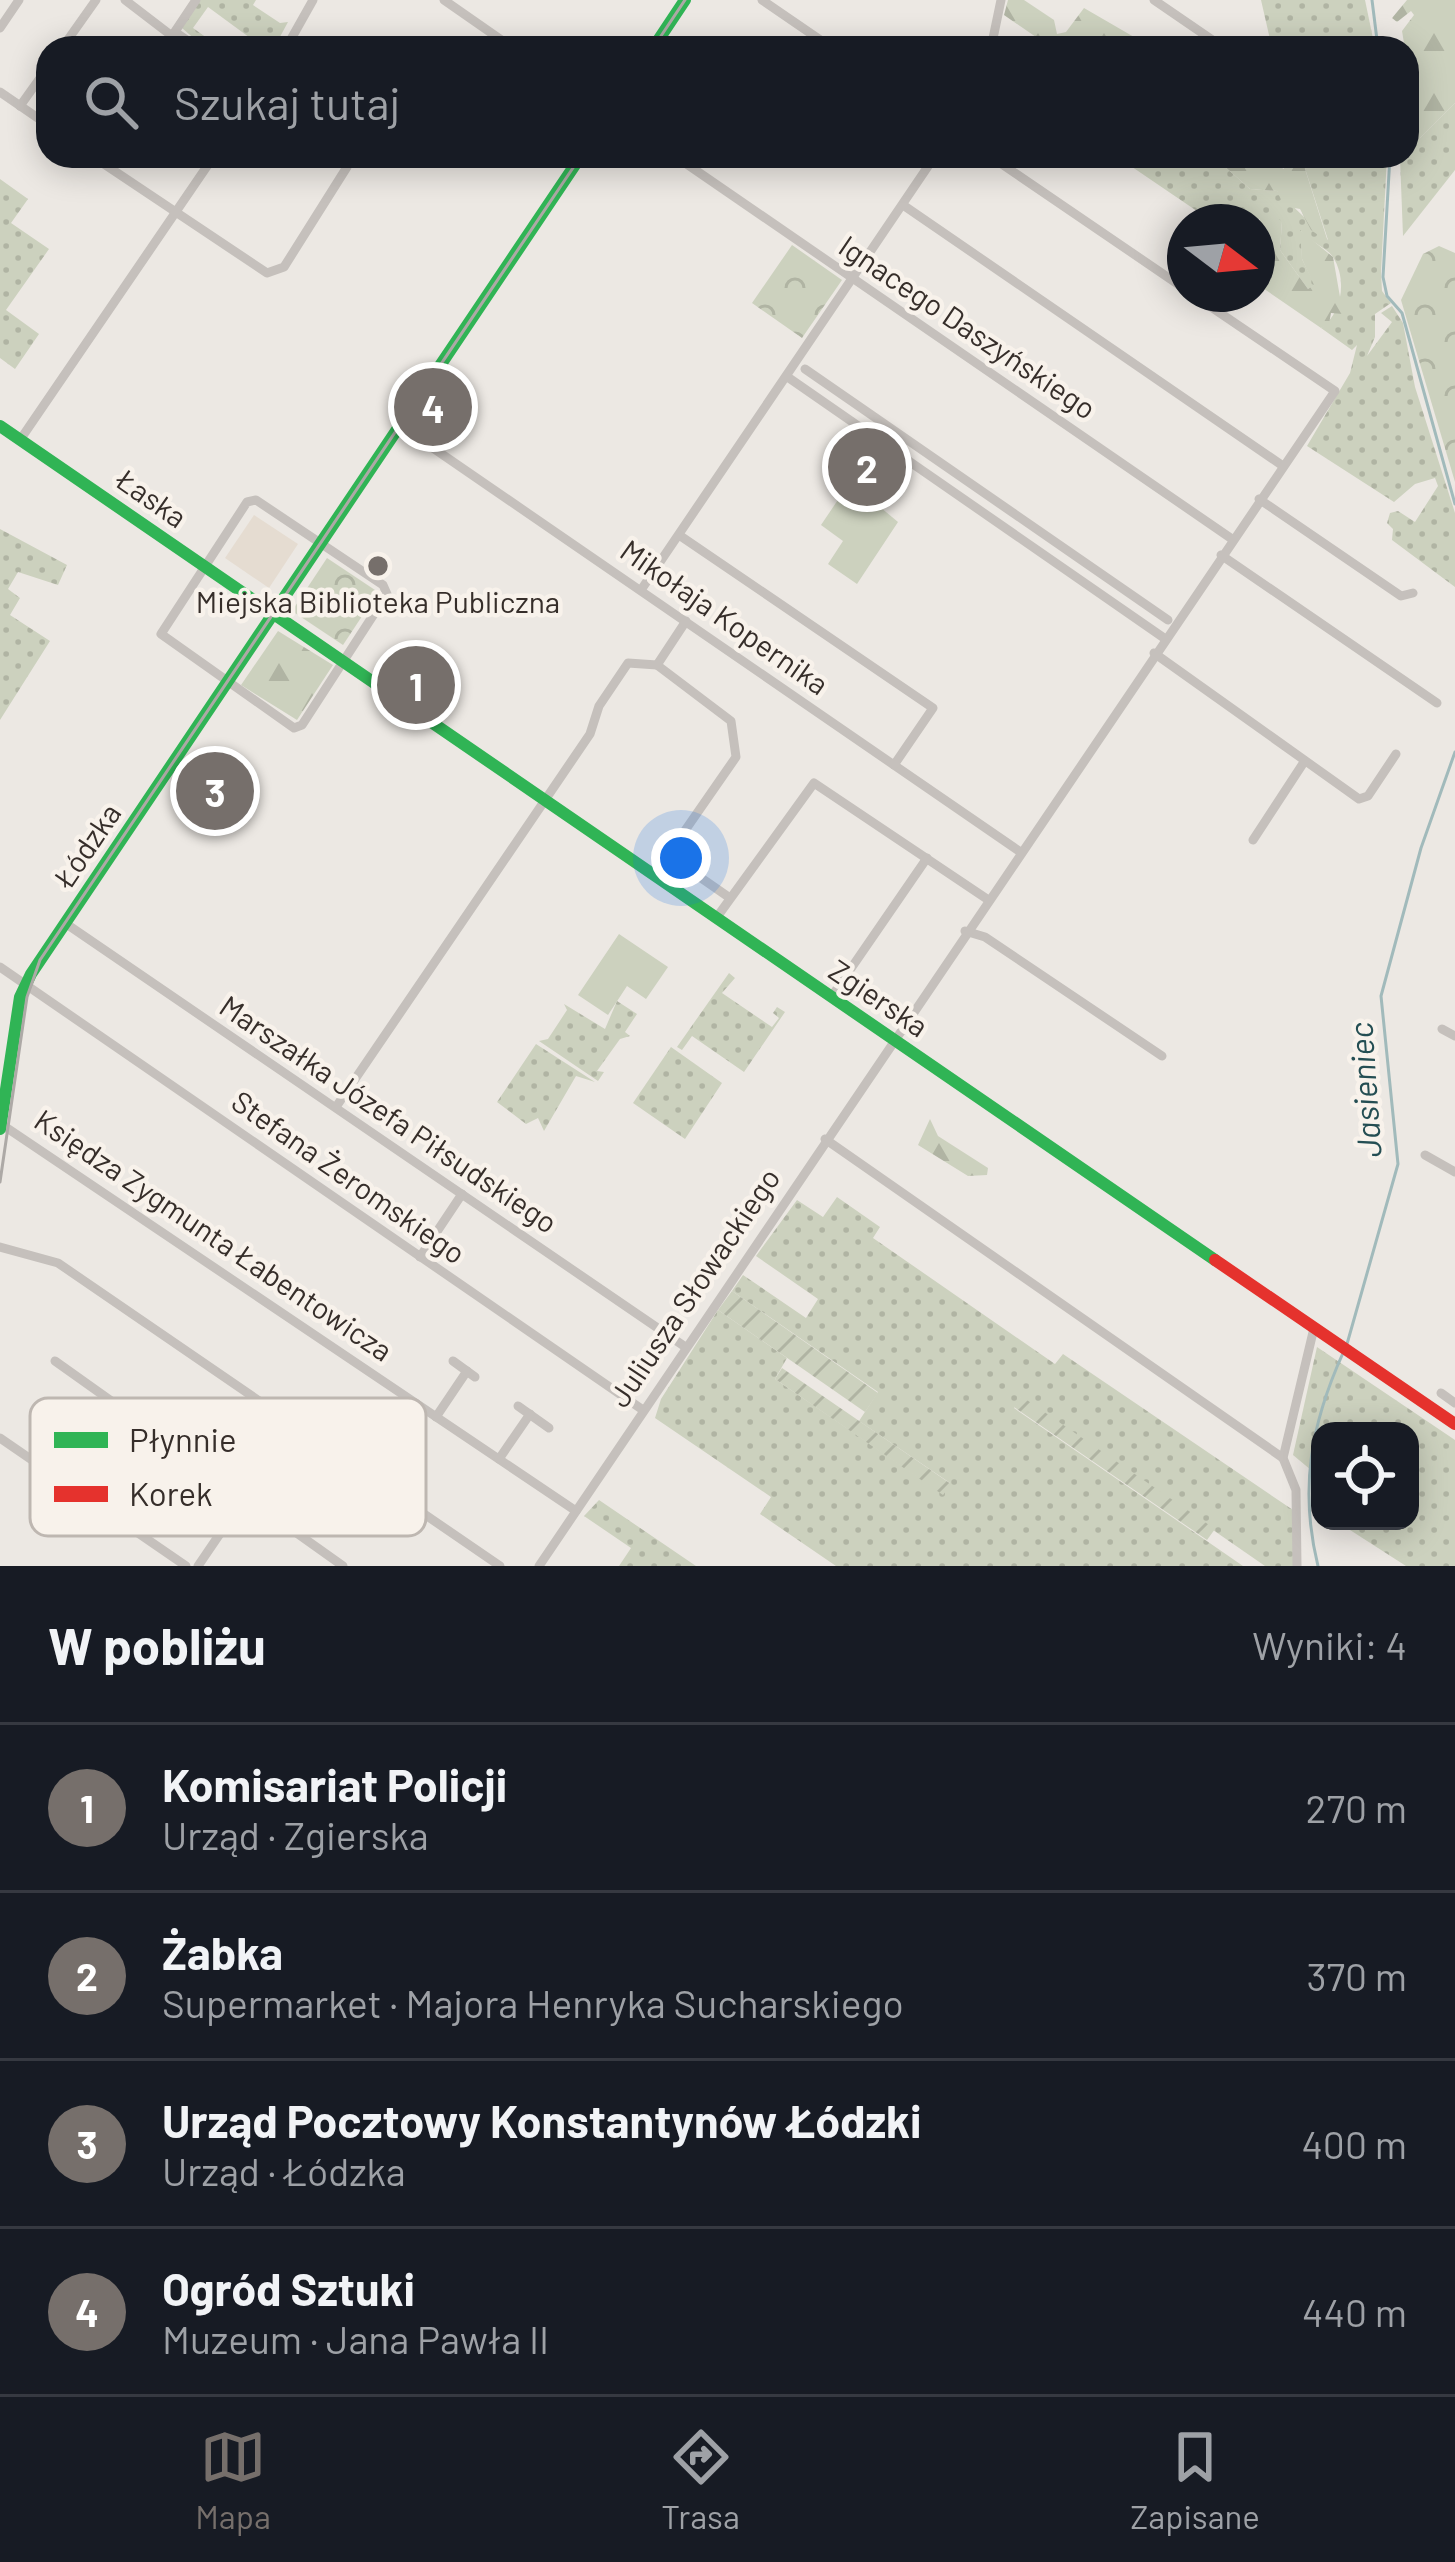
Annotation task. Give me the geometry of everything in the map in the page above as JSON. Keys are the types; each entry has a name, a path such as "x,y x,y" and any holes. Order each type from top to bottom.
{"main road":[{"path":"661,36 685,0"},
{"name":"Łódzka","path":"0,1127 26,985 572,168"},
{"name":"Łaska","path":"0,426 274,613"},
{"name":"Zgierska","path":"274,613 1455,1424"}],"street":[{"path":"0,28 19,0"},
{"path":"70,36 96,0"},
{"path":"125,0 177,36"},
{"path":"173,34 196,0"},
{"path":"293,36 314,0"},
{"path":"444,0 496,36"},
{"path":"762,0 814,36"},
{"path":"994,36 1001,0"},
{"path":"1154,0 1206,36"},
{"path":"20,106 36,84"},
{"path":"0,92 36,117"},
{"path":"109,168 257,269 276,272 284,268 346,168"},
{"path":"20,440 206,168"},
{"name":"Ignacego Daszyńskiego","path":"693,168 1232,539"},
{"path":"641,590 927,168"},
{"path":"1008,168 1167,276"},
{"path":"903,205 1282,466"},
{"name":"Juliusza Słowackiego","path":"539,1566 987,898 1335,391 1220,312"},
{"path":"805,369 1168,620"},
{"path":"788,378 1164,638"},
{"name":"Mikołaja Kopernika","path":"400,426 1019,851"},
{"path":"940,485 950,470"},
{"path":"1259,499 1401,596 1413,593"},
{"path":"251,500 386,588 384,599 302,725 294,728 161,634 204,565 251,500"},
{"path":"680,535 933,708 894,765"},
{"path":"1221,554 1437,703"},
{"path":"1134,618 1144,603"},
{"path":"657,665 686,621"},
{"path":"1154,653 1364,800 1396,754"},
{"path":"336,1107 590,734 598,706 628,663 657,665 731,721 736,757 668,856 730,898"},
{"path":"1253,840 1304,762"},
{"path":"717,917 814,783 987,898"},
{"path":"832,996 927,858"},
{"name":"Marszałka Józefa Piłsudskiego","path":"65,923 684,1346"},
{"path":"965,931 985,937 1162,1056"},
{"name":"Stefana Żeromskiego","path":"0,967 643,1410"},
{"path":"1442,1029 1455,1036"},
{"name":"Księdza Zygmunta Łabentowicza","path":"0,1127 407,1398"},
{"path":"825,1138 1283,1458 1293,1474 1299,1510 1297,1566"},
{"path":"1425,1155 1455,1172"},
{"path":"420,1257 462,1194"},
{"path":"0,1247 51,1258 255,1398"},
{"path":"1283,1458 1314,1328"},
{"path":"55,1361 106,1398"},
{"path":"436,1417 471,1374 453,1361"},
{"path":"1441,1393 1455,1403"},
{"path":"518,1406 549,1428"},
{"name":"Księdza Zygmunta Łabentowicza","path":"426,1410 576,1510"},
{"path":"499,1460 530,1414"},
{"path":"0,1438 30,1459"},
{"path":"426,1515 500,1566"},
{"path":"142,1536 186,1566"},
{"path":"198,1566 219,1536"},
{"path":"300,1536 343,1566"}],"green space":[{"path":"200,0 256,0 253,5 280,23 288,22 280,36 248,36 208,7 193,28 204,36 191,36 182,28"},
{"path":"1008,0 1024,0 1054,20 1057,34 1066,32 1084,8 1132,36 1035,36 1004,15"},
{"path":"1261,0 1365,0 1372,36 1269,36"},
{"path":"1407,0 1455,0 1455,103 1419,139 1419,36 1403,36 1414,15 1411,11 1397,22 1392,18"},
{"path":"1455,103 1455,170 1403,236 1400,168 1419,168 1419,139"},
{"path":"1134,168 1226,168 1250,189 1277,191 1328,240 1305,168 1386,168 1381,272 1382,291 1391,303 1375,314 1375,337 1367,356 1392,322 1381,313 1392,306 1403,323 1415,387 1455,513 1455,587 1392,540 1393,529 1387,523 1390,513 1398,511 1415,522 1438,486 1435,478 1415,484 1394,502 1307,446 1350,373 1357,345 1352,350 1321,328 1340,297 1340,276 1333,257 1301,231 1302,259 1315,285 1308,289 1280,250 1282,221 1275,228 1275,204 1187,204"},
{"path":"1226,168 1305,168 1328,242 1311,230 1300,209 1284,206 1277,191 1250,189"},
{"path":"0,179 28,199 11,223 49,249 6,310 39,334 15,369 0,358"},
{"path":"1275,217 1282,221 1280,250 1308,289 1314,285 1302,259 1300,230 1333,257 1343,314 1331,313 1329,324 1321,328 1275,296"},
{"path":"792,245 842,280 802,338 752,303"},
{"path":"1439,246 1455,253 1455,482 1401,300 1423,254"},
{"path":"850,482 898,522 857,584 828,564 843,541 821,525"},
{"path":"0,529 67,565 58,585 18,572 8,589 20,598 10,615 50,641 0,720"},
{"path":"327,558 378,592 343,645 292,611"},
{"path":"278,631 333,665 297,720 241,685"},
{"path":"619,934 668,967 646,999 627,986 608,1015 578,995"},
{"path":"729,973 735,978 722,993 772,1027 779,1018 773,1013 777,1007 785,1012 744,1072 692,1036 682,1050 677,1047"},
{"path":"617,1001 637,1014 625,1032 630,1036 620,1039 597,1071 604,1072 598,1081 539,1041 548,1039 567,1010 564,1004 605,1029"},
{"path":"536,1044 595,1082 576,1076 544,1131 538,1118 526,1124 497,1102"},
{"path":"671,1047 722,1083 685,1139 633,1103"},
{"path":"930,1119 938,1136 988,1168 987,1175 968,1176 918,1145"},
{"path":"837,1197 880,1227 873,1238 1055,1364 1063,1354 1293,1510 1293,1566 1265,1566 1021,1397 1014,1408 1243,1566 836,1566 760,1514 771,1497 655,1418 661,1399 718,1310 787,1358 775,1379 943,1494 950,1483 859,1421 878,1392 732,1291 743,1275 806,1318 818,1299 756,1256 797,1200 823,1217"},
{"path":"732,1291 878,1393 865,1412 718,1310"},
{"path":"1317,1347 1455,1440 1455,1566 1406,1566 1350,1530 1419,1530 1419,1422 1311,1422 1311,1470 1293,1455"},
{"path":"782,1368 951,1484 943,1495 775,1379"},
{"path":"1021,1396 1215,1529 1207,1540 1014,1407"},
{"path":"599,1500 696,1566 619,1566 631,1548 584,1516"}],"shaded area":[{"path":"254,515 298,544 269,588 225,558"}],"waterway":[{"name":"Jasieniec","path":"1372,0 1376,36"},
{"name":"Jasieniec","path":"1389,168 1383,277 1387,296 1402,313 1455,504"},
{"name":"Jasieniec","path":"1347,1344 1398,1164 1381,996 1421,848 1455,752"},
{"name":"Jasieniec","path":"1318,1566 1309,1510 1311,1457 1323,1405 1343,1353"}],"tram line":[{"path":"661,36 685,0"},
{"path":"0,1182 27,997 40,960 573,168"}],"traffic: fast":[{"path":"661,36 685,0"},
{"path":"0,1129 20,997 31,974 573,168"},
{"path":"0,426 1215,1260"}],"traffic: jam":[{"path":"1215,1260 1455,1424"}],"place":[{"name":"Ogród Sztuki","path":"433,407"},
{"name":"Żabka","path":"867,467"},
{"name":"Miejska Biblioteka Publiczna","path":"378,566"},
{"name":"Komisariat Policji","path":"416,685"},
{"name":"Urząd Pocztowy Konstantynów Łódzki","path":"215,791"}]}
